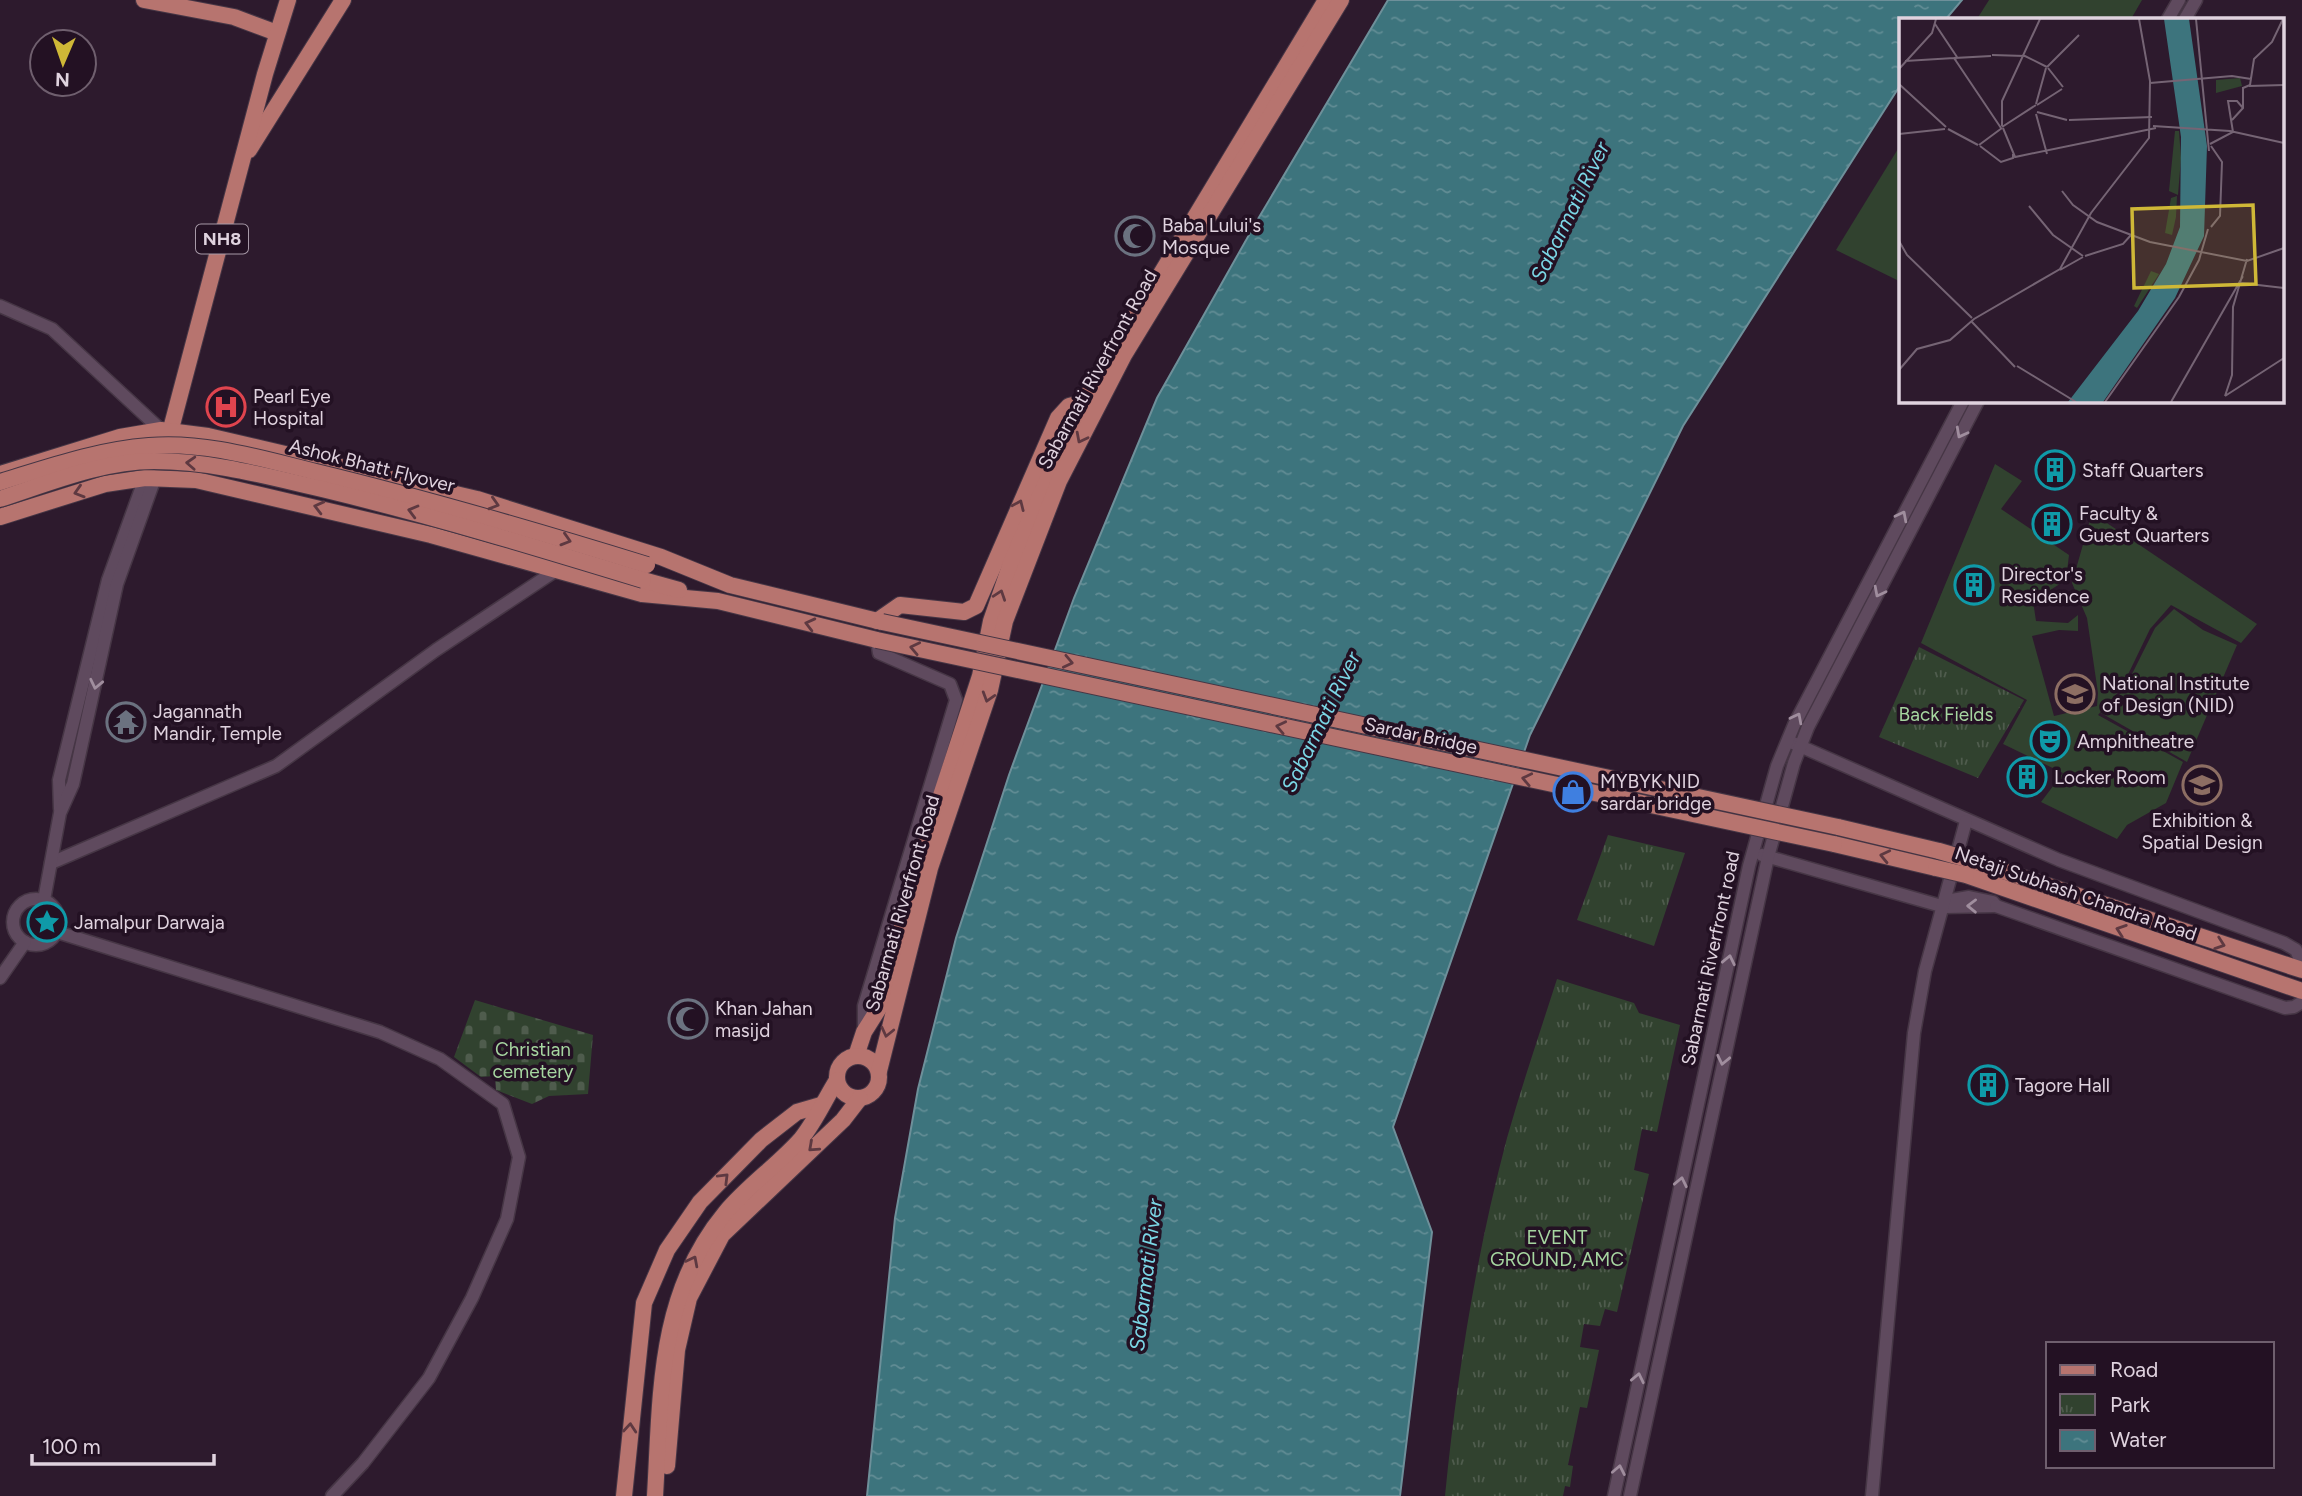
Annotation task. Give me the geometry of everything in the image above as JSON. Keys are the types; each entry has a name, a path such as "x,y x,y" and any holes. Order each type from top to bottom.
{"main road":[{"path":"144,0 274,27"},
{"path":"182,0 235,10 274,27"},
{"name":"NH8","path":"165,430 274,27 278,0"},
{"name":"NH8","path":"274,27 288,0"},
{"path":"242,161 295,81 343,0"},
{"path":"856,1056 864,1032 881,1005 919,863 980,676 991,621 1007,575 1084,402 1326,0"},
{"name":"Sabarmati Riverfront Road","path":"878,1071 930,869 990,690 1005,621 1059,481 1124,355 1340,0"},
{"path":"260,73 295,81"},
{"name":"NH8","path":"150,478 242,161 260,73"},
{"path":"879,621 900,605 964,612 976,606 1058,418 1069,406 1101,401"},
{"path":"0,474 120,437 165,430 254,445 477,499 661,557 730,586"},
{"name":"Ashok Bhatt Flyover","path":"0,482 94,453 151,446 206,448 416,496 645,573 718,601"},
{"name":"Ashok Bhatt Flyover","path":"0,499 97,468 152,461 205,464 246,471 412,511 645,573 730,586"},
{"path":"0,517 105,484 150,478 196,480 241,488 431,535 642,594 718,601"},
{"name":"Sardar Bridge","path":"730,586 879,621 1838,827"},
{"name":"Sardar Bridge","path":"718,601 877,640 1834,844"},
{"name":"Netaji Subhash Chandra Road","path":"1838,827 1939,851 1968,867 2302,991"},
{"name":"Netaji Subhash Chandra Road","path":"1834,844 1936,868 1968,867 2302,970"},
{"path":"655,1496 662,1377 679,1291 696,1254 725,1213 801,1138 837,1080 844,1061 856,1056 870,1059 878,1071 876,1089 860,1098 843,1120 722,1235 690,1298 677,1350 665,1496"},
{"path":"837,1080 843,1091 860,1098"},
{"path":"624,1496 637,1347 644,1303 667,1250 700,1202 761,1140 797,1112 821,1105"}],"street":[{"path":"2169,18 2179,0"},
{"path":"2186,18 2196,0"},
{"path":"0,306 52,329 165,430"},
{"path":"1962,402 1932,459 1944,466 1977,402"},
{"name":"Sabarmati Riverfront road","path":"1614,1496 1751,853 1786,740 1932,459"},
{"name":"Sabarmati Riverfront road","path":"1630,1496 1768,857 1800,746 1944,466"},
{"path":"44,900 61,813 73,784 117,584 150,478"},
{"path":"51,863 276,766 436,650 555,571"},
{"path":"864,1032 864,1006 956,699 950,684 879,653 877,640"},
{"path":"1786,740 2059,860 2284,943 2297,950 2302,964"},
{"path":"1872,1496 1914,1034 1928,957 1946,904 1966,821"},
{"path":"1751,853 1946,904 1996,906 2285,1008 2302,1002"},
{"path":"29,900 44,900 56,910 57,932 40,945 25,942 6,923 22,904 29,900"},
{"path":"57,932 380,1032 440,1059 503,1104 519,1157 507,1219 472,1298 429,1378 363,1463 332,1496"},
{"path":"0,978 25,942"}],"green space":[{"path":"1989,0 2142,0 2132,18 1978,18"},
{"path":"1899,147 1899,281 1836,250"},
{"path":"1995,464 2022,481 2001,509 2069,555 2066,580 2033,601 2036,621 2068,623 2078,615 2078,631 2059,630 2032,636 2054,716 2097,706 2098,693 2087,618 2072,583 2092,513 2257,624 2241,643 2171,605 2150,629 2121,689 2098,715 2183,762 2166,803 2127,825 2117,839 2041,802 2063,773 2003,744 2027,700 1921,643"},
{"path":"2174,609 2203,630 2237,645 2187,762 2101,713 2124,690 2155,628"},
{"name":"Back Fields","path":"1919,647 2024,700 1978,778 1879,737"},
{"path":"1608,835 1685,853 1654,946 1577,920"},
{"name":"EVENT GROUND, AMC","path":"1557,979 1634,1003 1639,1013 1680,1025 1657,1132 1642,1129 1634,1170 1649,1174 1617,1312 1605,1309 1600,1326 1584,1324 1580,1347 1599,1350 1587,1408 1580,1407 1568,1465 1573,1466 1570,1487 1565,1486 1563,1496 1445,1496 1455,1405 1486,1226 1507,1138"},
{"name":"Christian cemetery","path":"475,1000 593,1035 588,1094 549,1096 532,1104 496,1090 495,1076 481,1077 454,1057"}],"water":[{"name":"Sabarmati River","path":"1388,0 1962,0 1947,18 1899,18 1899,87 1683,426 1530,735 1393,1127 1432,1232 1400,1496 867,1496 895,1218 918,1089 956,938 1009,775 1074,598 1157,398 1258,219"}],"place":[{"name":"Baba Lului's Mosque","path":"1135,236"},
{"name":"Pearl Eye Hospital","path":"226,407"},
{"name":"Staff Quarters","path":"2055,470"},
{"name":"Faculty & Guest Quarters","path":"2052,524"},
{"name":"Director's Residence","path":"1974,585"},
{"name":"National Institute of Design (NID)","path":"2075,694"},
{"name":"Jagannath Mandir, Temple","path":"126,722"},
{"name":"Amphitheatre","path":"2050,741"},
{"name":"Locker Room","path":"2027,777"},
{"name":"Exhibition & Spatial Design","path":"2202,785"},
{"name":"MYBYK NID sardar bridge","path":"1573,792"},
{"name":"Jamalpur Darwaja","path":"47,922"},
{"name":"Khan Jahan masijd","path":"688,1019"},
{"name":"Tagore Hall","path":"1988,1085"}]}
